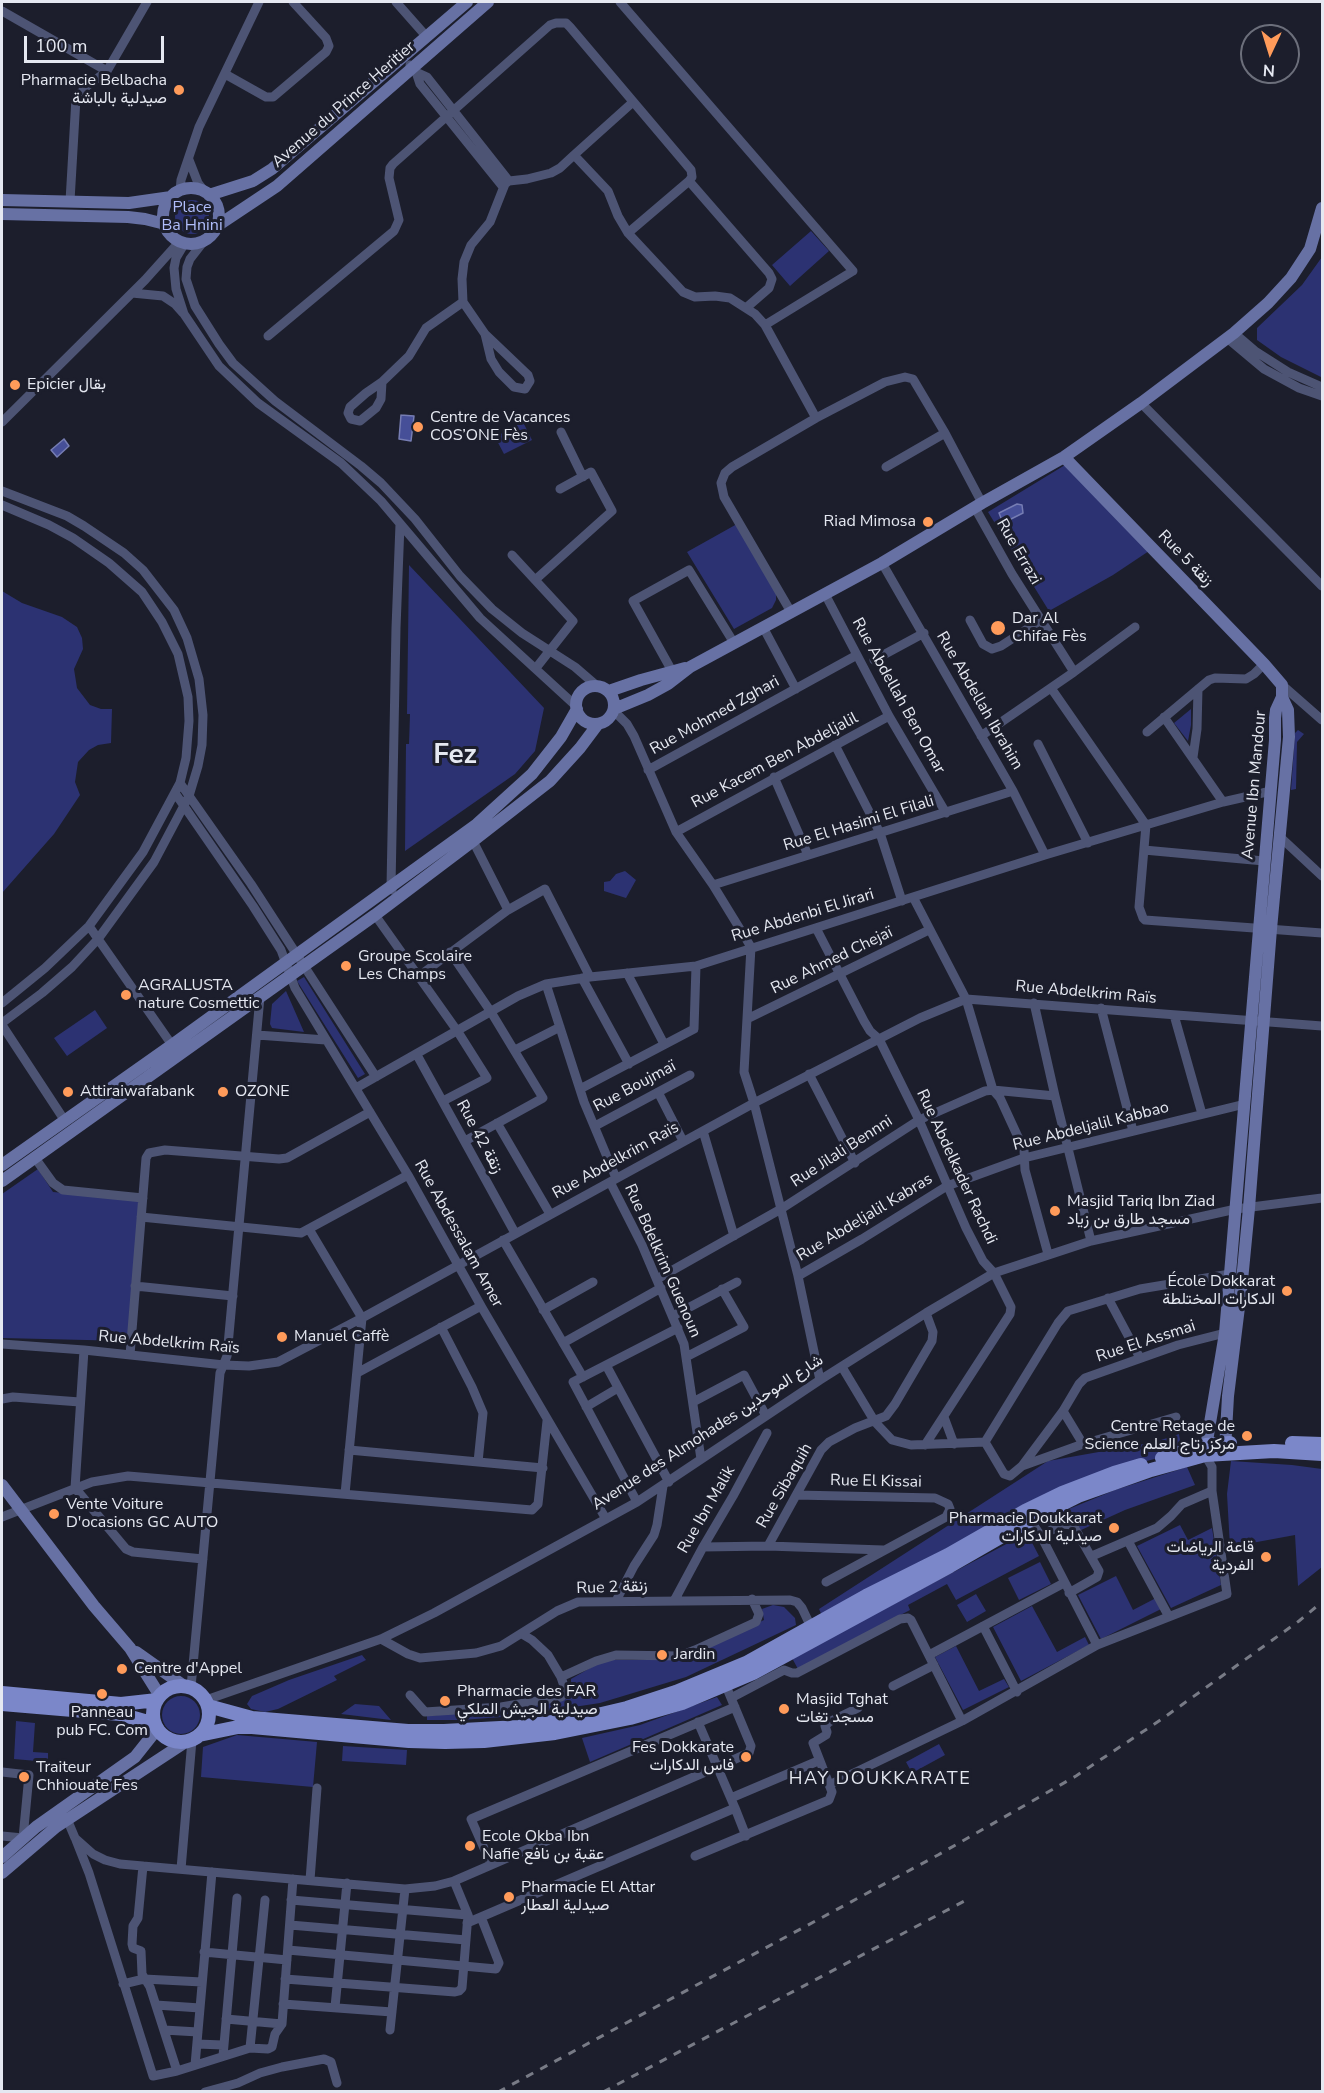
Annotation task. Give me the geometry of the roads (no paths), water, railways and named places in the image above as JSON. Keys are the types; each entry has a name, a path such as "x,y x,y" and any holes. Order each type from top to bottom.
{"main road":[{"path":"2,1704 120,1714 157,1726 171,1739 193,1739 238,1727 409,1741 484,1741 555,1733 619,1721 682,1703 731,1697 950,1566 1030,1520 1078,1496 1151,1470 1208,1456 1226,1448 1275,1442 1323,1444"},
{"path":"1226,1448 1323,1454"},
{"path":"207,1703 252,1718 408,1731 474,1731 519,1727 592,1716 627,1708 676,1692 746,1663 866,1596 948,1555 1054,1497 1114,1473 1208,1456"},
{"path":"2,1693 121,1704 158,1698 172,1687 188,1687 198,1691 207,1703 208,1723 193,1739"},
{"path":"157,1726 154,1714 158,1698"}],"street":[{"path":"70,201 76,98 106,71 147,2"},
{"path":"204,241 182,242 169,234 164,211 176,194 199,127 259,2"},
{"path":"225,74 266,97 271,97 326,52 329,46 326,38 293,2"},
{"path":"396,2 426,36"},
{"path":"2,200 129,203 192,189 207,194 241,185 273,169 467,2"},
{"name":"Avenue du Prince Heritier","path":"217,226 277,186 414,70 488,2"},
{"path":"620,2 853,271 765,325"},
{"path":"2,11 106,71"},
{"path":"268,336 394,231 399,220 390,184 390,168 550,25 566,23 570,27 690,167 692,177 689,181 628,233"},
{"path":"402,58 414,70 420,84 450,113 506,184"},
{"path":"506,184 551,173 560,168 633,102"},
{"path":"574,155 608,191 628,233 682,292 695,297 730,298 755,314 765,325 816,418 732,467 725,473 721,483 724,497 791,612"},
{"path":"189,160 198,183 218,208 217,226 212,235 204,241 190,259 186,279 201,316 233,363 274,401 381,483 415,519 474,592 522,633 575,668 597,686 609,691 615,702 614,710 631,730 676,832 713,885 751,947 744,1072 754,1102 798,1276 820,1380"},
{"path":"689,181 772,279 769,288 746,308"},
{"path":"485,334 491,359 500,372 514,387 525,389 530,381 528,375 485,334 463,302 462,279 467,251 490,222 506,184"},
{"path":"132,293 163,296 175,304 206,348 237,384 281,421 341,463 381,501 480,618 576,707 585,721 598,724 605,722 614,710 668,684 690,667 882,563 978,505 1064,458 1231,336 1268,303 1291,278 1310,249 1323,208"},
{"path":"2,215 128,218 146,219 165,224"},
{"path":"2,422 182,242"},
{"path":"182,242 176,258 174,275 184,314"},
{"path":"382,382 409,356 426,328 463,302"},
{"path":"1231,336 1288,372 1323,387"},
{"path":"1231,336 1264,369 1299,388 1323,396"},
{"name":"Rue Errazi","path":"816,418 885,382 909,378 915,381 945,433 978,505 1041,620 1074,672"},
{"path":"1141,403 1323,586"},
{"path":"561,432 583,477"},
{"path":"886,467 945,433"},
{"name":"Rue 5 زنقة","path":"1064,458 1264,664 1282,691 1323,720"},
{"path":"535,580 612,511 591,472 560,489"},
{"path":"2,491 67,516 105,539 143,570 174,610 187,638 199,679 203,715 203,734 198,766 187,801 154,862 98,939 72,967 2,1024 65,1121"},
{"path":"2,505 58,530 92,550 127,577 153,607 169,634 178,654 189,705 188,741 180,783 143,852 89,927 45,968 2,1003"},
{"path":"58,530 67,516"},
{"path":"397,898 391,887 400,524"},
{"path":"513,555 573,621 536,668"},
{"name":"Rue Abdellah Ibrahim","path":"882,563 1013,791 1045,855"},
{"path":"672,671 633,601 689,570 734,643"},
{"name":"Rue Abdellah Ben Omar","path":"825,594 889,716 946,813"},
{"path":"970,620 983,644 992,649 1001,646 1041,620"},
{"name":"Rue Mohmed Zghari","path":"763,627 796,689"},
{"path":"981,736 1135,627"},
{"path":"874,660 924,633"},
{"name":"Rue Mohmed Zghari","path":"648,770 857,655"},
{"path":"1147,732 1198,689 1215,678 1246,679 1264,664"},
{"path":"609,691 690,667"},
{"path":"2,1165 477,824 532,774 561,737 581,692 588,687 597,686"},
{"path":"1051,688 1146,825 1139,907 1143,918 1323,933"},
{"path":"1193,757 1197,729 1198,689"},
{"name":"Avenue Ibn Mandour","path":"1208,1456 1225,1333 1230,1274 1243,1208 1264,929 1264,861 1275,718 1282,691"},
{"name":"Avenue Ibn Mandour","path":"1264,929 1279,836 1289,737 1288,710 1282,691"},
{"name":"Rue Kacem Ben Abdeljalil","path":"676,832 889,716"},
{"path":"1164,717 1223,802"},
{"path":"2,1181 375,915 472,841 550,781 598,724"},
{"path":"1038,744 1088,843"},
{"path":"835,745 880,833 902,901"},
{"path":"774,777 808,855"},
{"path":"180,783 187,801 251,884 291,959 303,966 376,1077"},
{"name":"Rue El Hasimi El Filali","path":"713,885 1013,791"},
{"name":"Rue Abdenbi El Jirari","path":"356,1088 533,989 546,984 696,966 1045,855 1223,802 1271,791"},
{"path":"175,793 187,801"},
{"path":"1279,836 1323,876"},
{"path":"472,841 508,910"},
{"path":"1144,850 1264,861"},
{"path":"419,976 508,910 545,889 629,1064"},
{"path":"913,897 966,999 993,1090 1000,1098 1024,1150 1025,1170 1048,1254"},
{"path":"375,915 458,1032 487,1078 443,1101"},
{"path":"89,927 172,1045"},
{"name":"Rue Abdelkader Rachdi","path":"816,928 864,1021 879,1039 920,1120 946,1186 983,1261 994,1273 1011,1310 926,1445"},
{"name":"Rue Ahmed Chejaï","path":"747,1019 929,930"},
{"path":"450,952 491,1012 543,1098 465,1141"},
{"name":"Rue Abdessalam Amer","path":"291,959 290,976 295,988 408,1175 481,1306 606,1520"},
{"path":"580,1089 694,1029 696,966"},
{"path":"627,973 664,1044"},
{"name":"Rue Bdelkrim Guenoun","path":"546,984 613,1180 678,1328 686,1357 702,1459"},
{"path":"130,1648 188,1687 211,1482 220,1373 227,1356 260,997"},
{"name":"Rue Abdelkrim Raïs","path":"2,1344 224,1365 249,1366 278,1362 754,1102 879,1039 966,999 1323,1026"},
{"path":"1034,1003 1054,1096 1091,1241"},
{"path":"1101,1008 1133,1131"},
{"path":"1174,1015 1202,1114"},
{"name":"Avenue Ibn Mandour","path":"1226,1448 1228,1396 1241,1292 1245,1104 1257,1021"},
{"path":"514,1050 560,1027"},
{"path":"257,1035 326,1040"},
{"name":"Rue 42 زنقة","path":"417,1055 515,1233"},
{"path":"808,1074 855,1163"},
{"name":"Rue Boujmaï","path":"595,1126 690,1075"},
{"name":"Rue Jilali Bennni","path":"562,1343 855,1163 920,1120 985,1091 1054,1096"},
{"path":"657,1092 683,1142"},
{"name":"Rue Abdeljalil Kabbao","path":"946,1186 1024,1158 1245,1104"},
{"path":"130,1355 146,1158 153,1151 165,1150 287,1158 370,1112"},
{"path":"497,1123 550,1214"},
{"path":"703,1131 734,1236"},
{"path":"35,1158 54,1183 63,1190 143,1197"},
{"path":"141,1217 302,1233 408,1175"},
{"name":"Rue Abdeljalil Kabras","path":"798,1276 946,1186"},
{"name":"Avenue des Almohades شارع الموحدين","path":"207,1703 381,1639 606,1520 666,1484 820,1380 994,1273 1091,1241 1243,1208 1323,1198"},
{"path":"309,1229 362,1318 345,1494"},
{"path":"503,1240 583,1377"},
{"path":"985,1442 1058,1323 1071,1310 1140,1289 1230,1274"},
{"path":"543,1310 593,1282"},
{"path":"673,1316 737,1282"},
{"path":"135,1286 233,1296"},
{"path":"686,1357 744,1327 722,1290"},
{"path":"1108,1298 1140,1358"},
{"path":"357,1373 481,1306"},
{"name":"Rue Sibaquih","path":"768,1546 813,1461 829,1442 855,1428 886,1416 895,1404 933,1341 933,1332 926,1313"},
{"path":"441,1328 483,1413 478,1462"},
{"path":"637,1502 573,1382 678,1328"},
{"name":"Rue El Assmai","path":"1019,1469 1085,1378 1140,1358 1225,1333"},
{"path":"84,1350 75,1488 126,1549 133,1552 203,1559"},
{"path":"606,1365 666,1484 654,1535 634,1566 616,1601"},
{"path":"842,1367 875,1422 892,1440 899,1443 926,1445 985,1442"},
{"path":"693,1402 744,1375 766,1416"},
{"path":"586,1407 618,1388"},
{"path":"2,1399 13,1397 80,1402"},
{"path":"1063,1411 1083,1444"},
{"path":"944,1417 954,1444"},
{"path":"985,1442 1004,1474 1010,1476 1019,1469 1083,1444 1176,1417"},
{"path":"2,1517 75,1488 103,1479 128,1476 532,1510 538,1504 547,1421"},
{"name":"Rue Ibn Malik","path":"674,1601 734,1496 766,1433"},
{"path":"829,1785 962,1721 1097,1645 1227,1594 1208,1456 1226,1448"},
{"path":"349,1450 543,1468"},
{"path":"2,1485 93,1606 130,1648 158,1698"},
{"path":"1092,1556 1165,1522 1182,1504 1212,1491"},
{"name":"Rue El Kissai","path":"796,1495 935,1498 948,1504 950,1509 945,1517 883,1550"},
{"path":"1030,1520 1041,1536 1097,1645"},
{"path":"1041,1536 1062,1524 1069,1523 1073,1525 1092,1556 1099,1574 1069,1593"},
{"path":"1128,1541 1168,1616"},
{"path":"703,1547 768,1546 883,1550"},
{"path":"826,1582 883,1550"},
{"path":"928,1655 1064,1583"},
{"path":"561,1677 596,1661 616,1655 680,1656 695,1650 758,1620 758,1610 752,1599"},
{"name":"Rue 2 زنقة","path":"381,1639 420,1658 476,1653 501,1646 569,1604 578,1602 778,1599 797,1602 811,1627"},
{"path":"491,1864 471,1819 698,1722 731,1697 784,1670 792,1674 797,1673 903,1618 911,1620 962,1721"},
{"path":"983,1626 1017,1692"},
{"path":"410,1695 425,1712 501,1707 561,1697 566,1692 561,1677 548,1655 522,1634"},
{"path":"893,1686 934,1665"},
{"path":"75,1838 93,1854 105,1860 142,1866 405,1889 435,1886 454,1881 749,1753 751,1750 731,1697"},
{"path":"695,1856 825,1803 831,1797 832,1792 818,1761 813,1743 826,1735 825,1726 829,1722 858,1708"},
{"path":"698,1722 746,1836"},
{"path":"2,1857 23,1838 135,1757 157,1726"},
{"path":"2,1873 67,1819 193,1739"},
{"path":"181,1869 193,1739"},
{"path":"731,1798 818,1761"},
{"path":"2,1772 29,1775 23,1838"},
{"path":"310,1880 317,1788"},
{"path":"291,1900 404,1909 469,1920 481,1917 735,1808"},
{"path":"67,1819 89,1873 152,2076 195,2066 250,2048 269,2049 282,2024 293,1879"},
{"path":"2,1836 23,1838"},
{"path":"142,1866 138,1918 133,1926 133,1947 141,1951 144,1978 150,1987 177,2071"},
{"path":"195,2066 212,1872"},
{"path":"285,1979 337,1981 455,1992 462,1988 469,1920 454,1881"},
{"path":"335,2007 347,1883"},
{"path":"390,2030 405,1889"},
{"path":"223,2056 237,1898"},
{"path":"250,2048 265,1900"},
{"path":"204,1952 259,1958 287,1955 339,1955 496,1969 499,1966 481,1917"},
{"path":"290,1925 466,1940"},
{"path":"123,1984 144,1978 202,1982"},
{"path":"283,2004 392,2012"},
{"path":"156,2005 200,2008"},
{"path":"226,2019 282,2024"},
{"path":"164,2030 198,2032"},
{"path":"197,2044 223,2045"},
{"path":"206,2091 238,2083 260,2073 282,2067 324,2060 331,2062 337,2083"}],"water":[{"path":"401,415 414,416 411,441 399,439"},
{"path":"64,439 69,446 57,457 51,450"},
{"path":"1017,504 1022,505 1023,513 1003,523 999,513"}],"railway":[{"path":"498,2092 938,1855 1076,1776 1162,1719 1322,1602"},
{"path":"603,2092 970,1898"}],"place":[{"name":"Pharmacie Belbacha صيدلية بالباشة","path":"179,90"},
{"name":"Epicier بقال","path":"15,385"},
{"name":"Centre de Vacances COS’ONE Fès","path":"418,427"},
{"name":"Riad Mimosa","path":"928,522"},
{"name":"Dar Al Chifae Fès","path":"998,628"},
{"name":"Groupe Scolaire Les Champs","path":"346,966"},
{"name":"AGRALUSTA nature Cosmettic","path":"126,995"},
{"name":"Attiraiwafabank","path":"68,1092"},
{"name":"OZONE","path":"223,1092"},
{"name":"Masjid Tariq Ibn Ziad مسجد طارق بن زياد","path":"1055,1211"},
{"name":"École Dokkarat الدكارات المختلطة","path":"1287,1291"},
{"name":"Manuel Caffè","path":"282,1337"},
{"name":"Centre Retage de Science مركز رتاج العلم","path":"1247,1436"},
{"name":"Vente Voiture D'ocasions GC AUTO","path":"54,1514"},
{"name":"Pharmacie Doukkarat صيدلية الدكارات","path":"1114,1528"},
{"name":"قاعة الرياضات الفردية","path":"1266,1557"},
{"name":"Jardin","path":"662,1655"},
{"name":"Centre d'Appel","path":"122,1669"},
{"name":"Panneau pub FC. Com","path":"102,1694"},
{"name":"Pharmacie des FAR صيدلية الجيش الملكي","path":"445,1701"},
{"name":"Masjid Tghat مسجد تغات","path":"784,1709"},
{"name":"Fes Dokkarate فاس الدكارات","path":"746,1757"},
{"name":"Traiteur Chhiouate Fes","path":"24,1777"},
{"name":"Ecole Okba Ibn Nafie عقبة بن نافع","path":"470,1846"},
{"name":"Pharmacie El Attar صيدلية العطار","path":"509,1897"}],"district":[{"name":"Fez","path":"455,756"},
{"name":"HAY DOUKKARATE","path":"880,1780"}],"park label":[{"name":"Place Ba Hnini","path":"192,217"}]}
